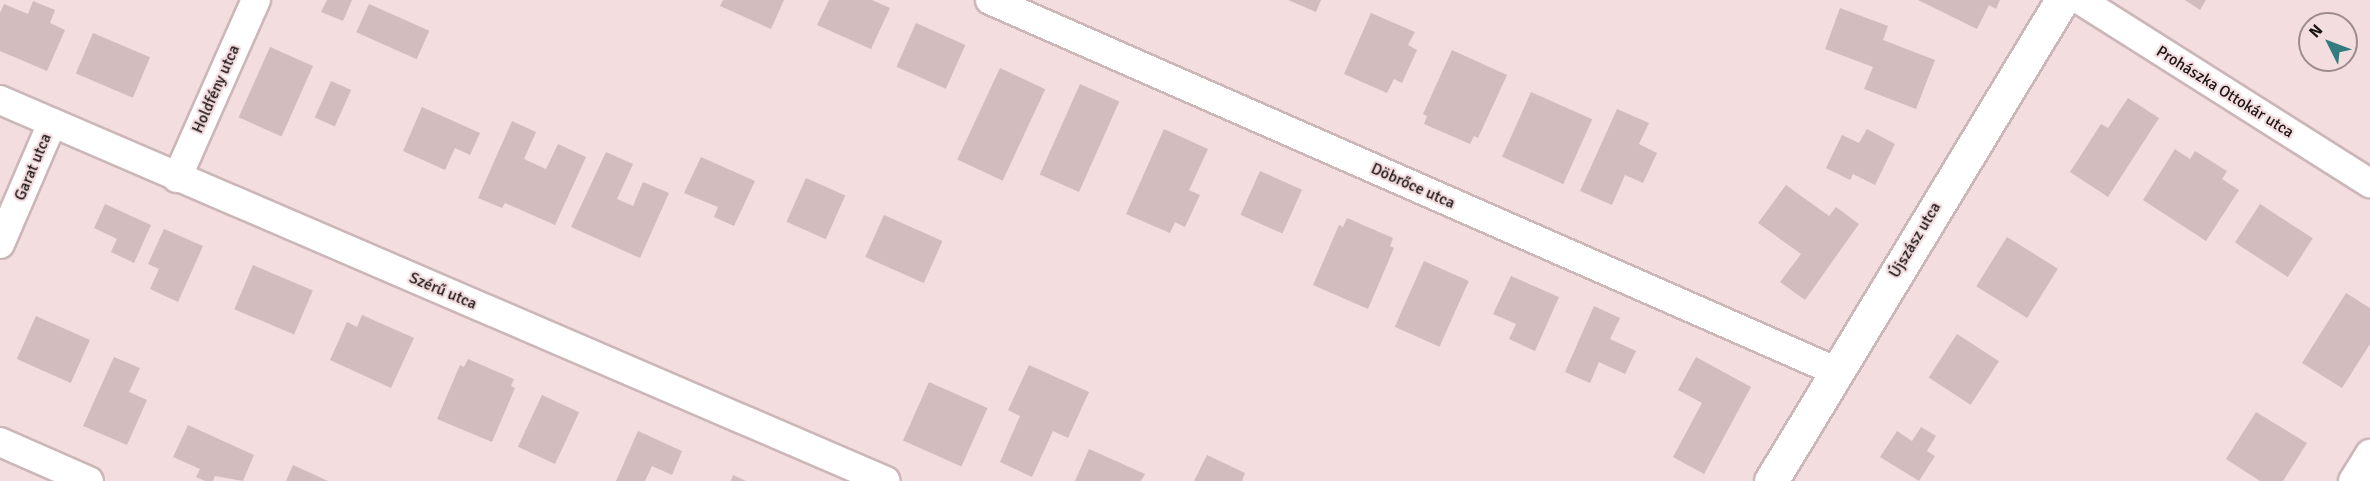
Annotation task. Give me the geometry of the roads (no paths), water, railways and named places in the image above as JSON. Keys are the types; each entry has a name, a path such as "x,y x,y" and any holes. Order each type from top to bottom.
{"street":[{"name":"Holdfény utca","path":"177,178 256,0"},
{"name":"Döbrőce utca","path":"990,0 1835,371"},
{"name":"Újszász utca","path":"1771,481 1835,371 2062,0"},
{"name":"Prohászka Ottokár utca","path":"2080,0 2370,183"},
{"name":"Szérű utca","path":"0,100 886,481"},
{"name":"Garat utca","path":"0,244 52,123"},
{"path":"0,442 89,481"},
{"path":"2353,481 2370,454"}]}
